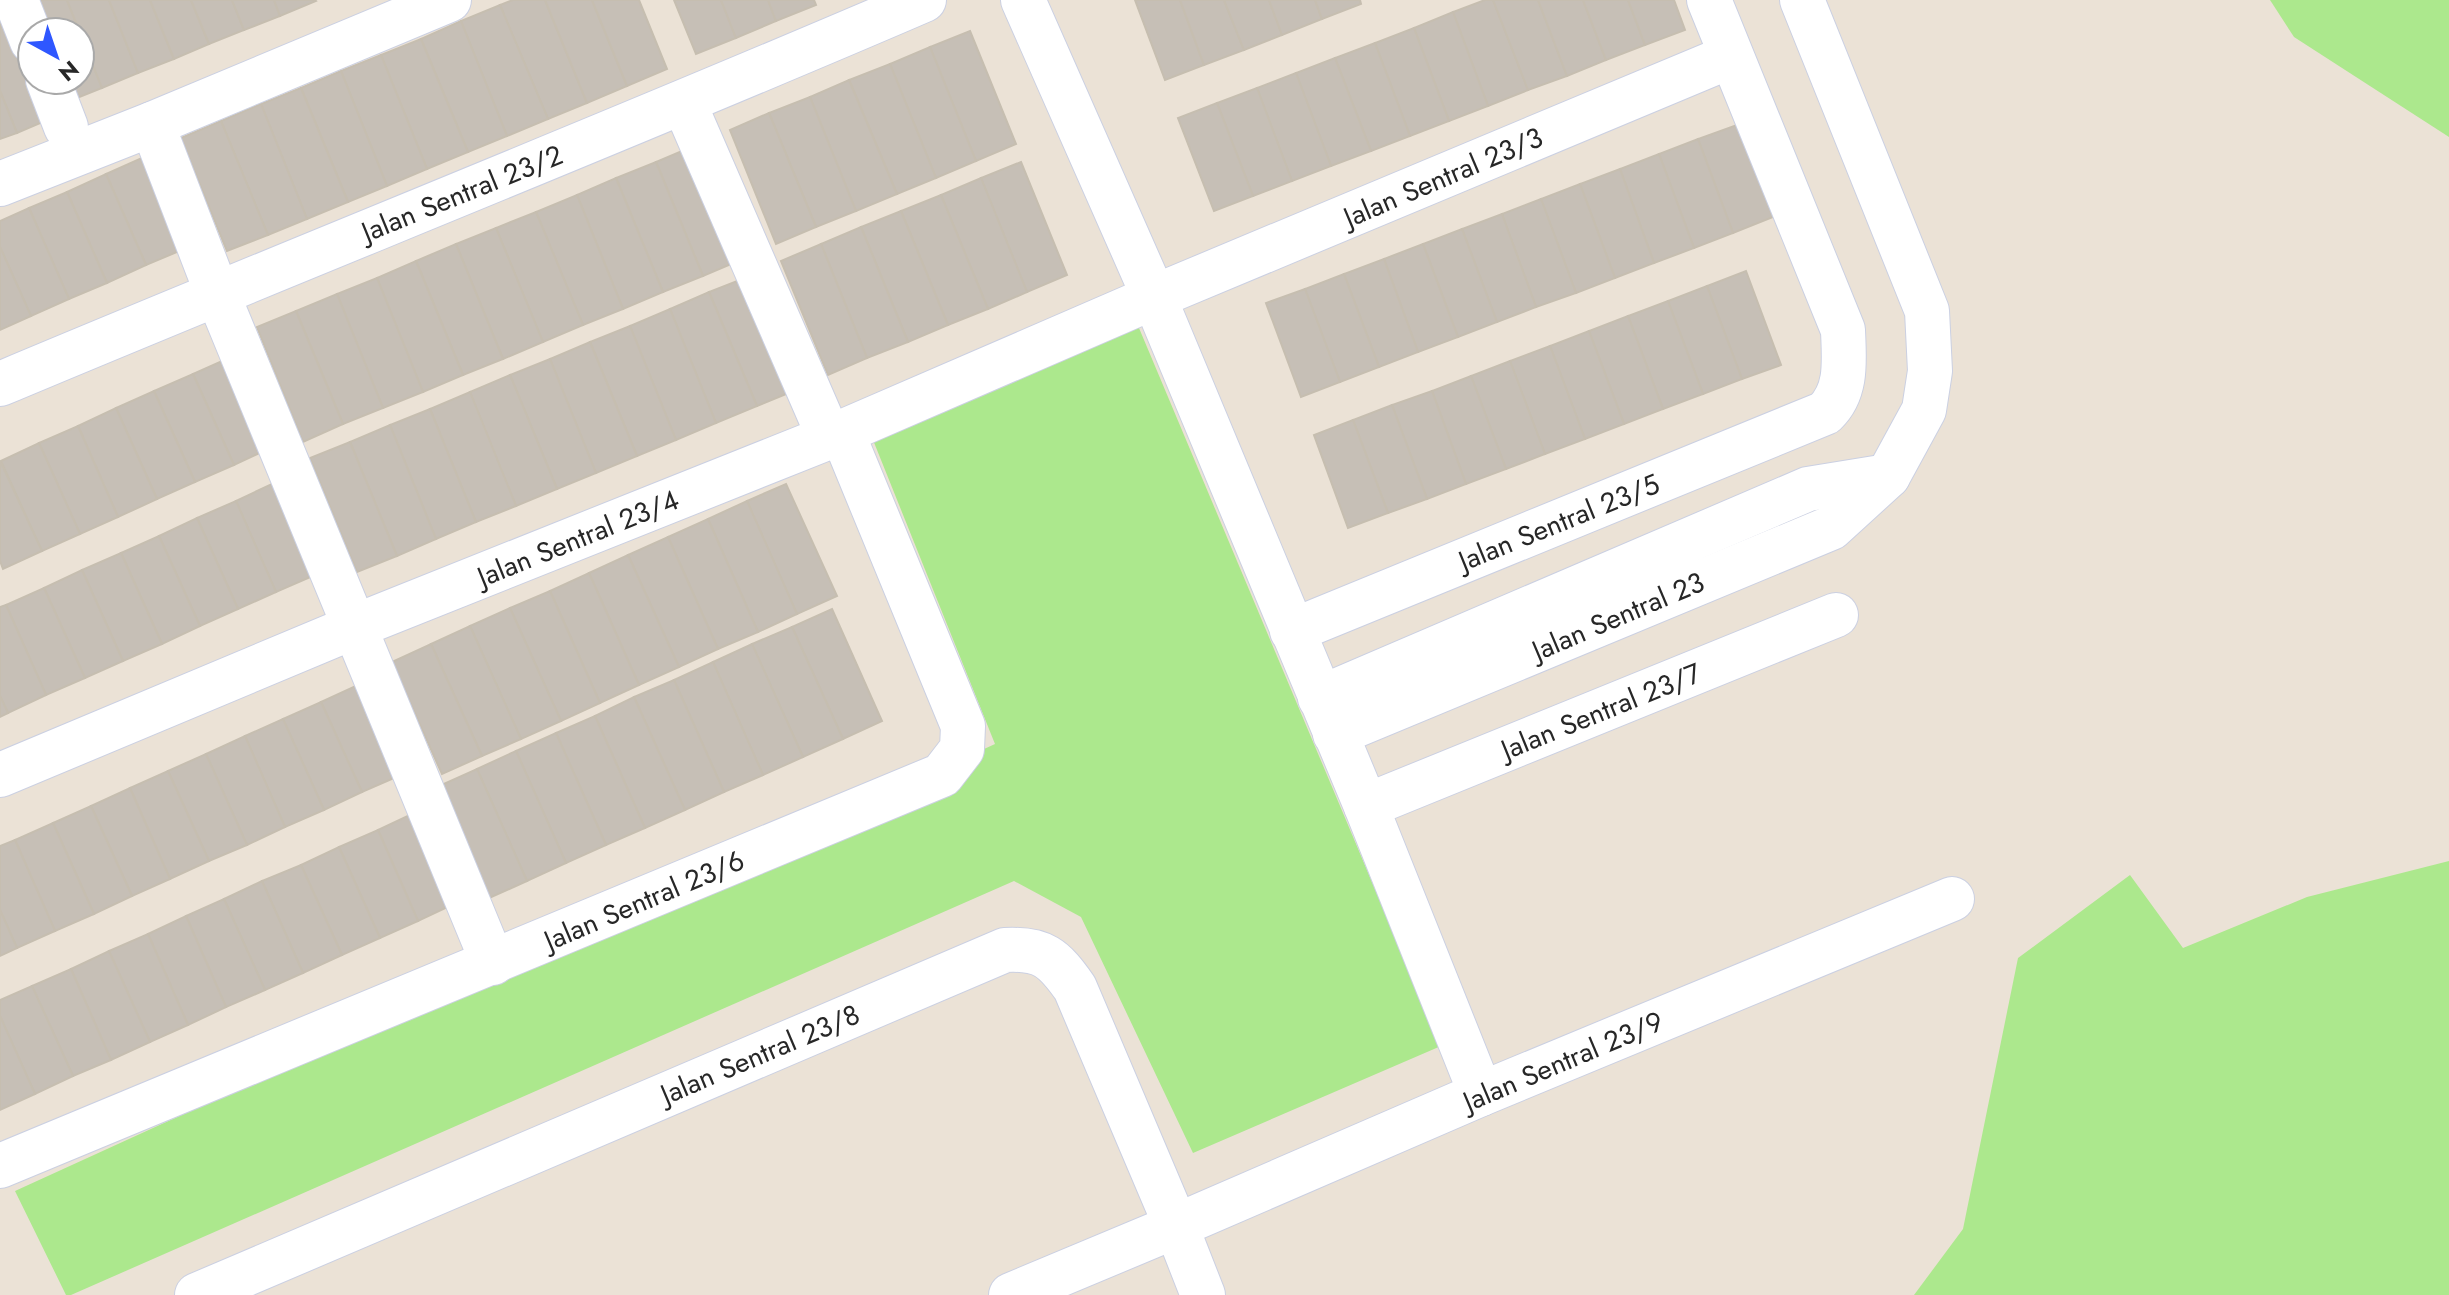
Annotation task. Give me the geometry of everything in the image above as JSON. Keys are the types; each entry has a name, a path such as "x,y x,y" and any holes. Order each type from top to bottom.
{"street":[{"path":"0,154 379,0"},
{"path":"0,184 449,0"},
{"name":"Jalan Sentral 23/2","path":"0,384 684,103 924,0"},
{"path":"1023,0 1154,297 1366,806 1481,1094"},
{"path":"1709,0 1731,56"},
{"name":"Jalan Sentral 23","path":"1327,716 1808,489 1888,476 1924,410 1930,371 1927,311 1802,0"},
{"name":"Jalan Sentral 23/3","path":"1154,297 1731,56"},
{"name":"Jalan Sentral 23/5","path":"1292,631 1825,413 1837,401 1844,365 1843,330 1731,56"},
{"path":"54,96 66,127"},
{"name":"Jalan Sentral 23/6","path":"0,1166 942,775 962,749 963,726 684,103"},
{"path":"152,124 217,293 493,963"},
{"name":"Jalan Sentral 23/4","path":"0,775 356,626 835,435 1154,297"},
{"name":"Jalan Sentral 23/7","path":"1366,806 1836,615"},
{"name":"Jalan Sentral 23/9","path":"1011,1295 1481,1094 1952,899"},
{"name":"Jalan Sentral 23/8","path":"197,1295 1005,950 1027,949 1057,962 1075,988 1203,1295"}],"green space":[{"path":"2270,0 2449,0 2449,137 2294,37"},
{"path":"1131,309 1441,1046 1193,1153 1081,917 1014,881 66,1295 15,1191 995,744 867,425"},
{"path":"2449,861 2449,1295 1914,1295 1963,1229 2018,958 2130,875 2183,948 2307,897"}],"building":[{"path":"0,0 5,0 16,28 16,96 43,96 52,118 17,133 0,91"},
{"path":"26,0 67,0 74,16 32,16"},
{"path":"67,0 109,0 138,73 102,88 96,73 96,16 73,16"},
{"path":"109,0 150,0 174,59 138,73"},
{"path":"150,0 191,0 209,44 174,59"},
{"path":"191,0 232,0 244,30 209,44"},
{"path":"232,0 274,0 280,16 244,30"},
{"path":"274,0 315,0 316,1 280,16"},
{"path":"513,0 545,0 587,103 548,119 500,5"},
{"path":"545,0 592,0 627,86 587,103"},
{"path":"592,0 639,0 667,69 627,86"},
{"path":"674,0 721,0 736,38 696,54"},
{"path":"721,0 768,0 776,21 736,38"},
{"path":"768,0 814,0 816,5 776,21"},
{"path":"1135,0 1180,0 1204,65 1165,80"},
{"path":"1180,0 1224,0 1244,50 1204,65"},
{"path":"1224,0 1269,0 1282,35 1244,50"},
{"path":"1269,0 1315,0 1322,19 1282,35"},
{"path":"1315,0 1360,0 1361,4 1322,19"},
{"path":"1493,0 1528,90 1488,106 1453,12"},
{"path":"1493,0 1538,0 1567,76 1528,90"},
{"path":"1538,0 1583,0 1606,60 1567,76"},
{"path":"1583,0 1628,0 1645,45 1606,60"},
{"path":"1628,0 1674,0 1685,30 1645,45"},
{"path":"500,5 548,119 507,136 461,21"},
{"path":"1453,12 1488,106 1449,121 1414,28"},
{"path":"461,21 507,136 468,152 421,39"},
{"path":"1414,28 1449,121 1410,136 1375,43"},
{"path":"970,31 1016,144 976,161 930,47"},
{"path":"421,39 468,152 427,169 381,55"},
{"path":"1375,43 1410,136 1371,151 1335,58"},
{"path":"930,47 976,161 936,178 890,64"},
{"path":"381,55 427,169 387,186 341,71"},
{"path":"1335,58 1371,151 1331,166 1296,73"},
{"path":"890,64 936,178 897,194 849,80"},
{"path":"341,71 387,186 348,202 301,88"},
{"path":"96,73 102,88 96,90"},
{"path":"1296,73 1331,166 1292,181 1257,88"},
{"path":"849,80 897,194 856,211 810,97"},
{"path":"301,88 348,202 307,219 261,104"},
{"path":"1257,88 1292,181 1253,196 1217,103"},
{"path":"0,91 17,133 0,139"},
{"path":"65,96 82,96 67,102"},
{"path":"810,97 856,211 816,227 769,113"},
{"path":"1217,103 1253,196 1214,211 1178,118"},
{"path":"261,104 307,219 268,235 221,121"},
{"path":"769,113 816,227 776,244 730,130"},
{"path":"221,121 268,235 227,251 181,138"},
{"path":"1737,125 1773,217 1733,233 1698,139"},
{"path":"1698,139 1733,233 1694,248 1659,154"},
{"path":"696,145 743,259 703,276 656,162"},
{"path":"1659,154 1694,248 1654,263 1620,169"},
{"path":"144,157 184,249 146,265 106,174"},
{"path":"656,162 703,276 663,292 616,178"},
{"path":"1021,162 1067,275 1027,292 981,178"},
{"path":"1620,169 1654,263 1615,278 1580,184"},
{"path":"106,174 146,265 107,283 67,192"},
{"path":"616,178 663,292 623,309 577,195"},
{"path":"981,178 1027,292 988,309 941,195"},
{"path":"1580,184 1615,278 1576,293 1541,199"},
{"path":"67,192 107,283 69,299 29,208"},
{"path":"577,195 623,309 583,325 536,212"},
{"path":"941,195 988,309 948,325 901,211"},
{"path":"1541,199 1576,293 1536,307 1502,214"},
{"path":"29,208 69,299 31,316 0,247 0,221"},
{"path":"901,211 948,325 908,342 861,227"},
{"path":"536,212 583,325 543,342 496,228"},
{"path":"1502,214 1536,307 1497,322 1462,229"},
{"path":"861,227 908,342 867,358 821,244"},
{"path":"496,228 543,342 503,359 456,244"},
{"path":"1462,229 1497,322 1458,337 1423,244"},
{"path":"456,244 503,359 463,375 416,261"},
{"path":"821,244 867,358 828,375 781,261"},
{"path":"1423,244 1458,337 1418,352 1384,259"},
{"path":"0,247 31,316 0,330"},
{"path":"1384,259 1418,352 1379,367 1344,274"},
{"path":"416,261 463,375 423,392 377,278"},
{"path":"1746,271 1781,365 1742,379 1707,286"},
{"path":"1344,274 1379,367 1340,382 1305,289"},
{"path":"750,276 796,390 757,406 709,292"},
{"path":"377,278 423,392 383,408 337,294"},
{"path":"1707,286 1742,379 1703,394 1668,301"},
{"path":"1305,289 1340,382 1301,397 1266,303"},
{"path":"709,292 757,406 716,423 670,309"},
{"path":"337,294 383,408 343,424 296,311"},
{"path":"1668,301 1703,394 1663,409 1628,316"},
{"path":"670,309 716,423 676,440 630,326"},
{"path":"296,311 343,424 303,442 257,327"},
{"path":"1628,316 1663,409 1624,424 1589,331"},
{"path":"630,326 676,440 637,456 590,342"},
{"path":"1589,331 1624,424 1585,439 1550,346"},
{"path":"590,342 637,456 596,473 550,359"},
{"path":"1550,346 1585,439 1545,454 1510,361"},
{"path":"231,357 272,447 234,465 193,374"},
{"path":"550,359 596,473 557,489 510,375"},
{"path":"1510,361 1545,454 1506,469 1471,376"},
{"path":"193,374 234,465 195,482 154,391"},
{"path":"510,375 557,489 516,506 470,392"},
{"path":"1471,376 1506,469 1466,484 1432,391"},
{"path":"154,391 195,482 157,499 116,408"},
{"path":"1432,391 1466,484 1427,499 1392,405"},
{"path":"470,392 516,506 476,522 430,409"},
{"path":"1392,405 1427,499 1388,513 1353,420"},
{"path":"116,408 157,499 118,517 78,426"},
{"path":"430,409 476,522 436,539 390,425"},
{"path":"1353,420 1388,513 1348,528 1314,435"},
{"path":"390,425 436,539 397,556 350,442"},
{"path":"78,426 118,517 80,534 39,443"},
{"path":"350,442 397,556 357,572 310,458"},
{"path":"39,443 80,534 42,551 1,461"},
{"path":"0,461 42,551 3,569 0,561"},
{"path":"274,483 315,575 276,592 236,501"},
{"path":"786,484 837,596 797,614 747,501"},
{"path":"236,501 276,592 238,609 197,518"},
{"path":"747,501 797,614 758,632 708,519"},
{"path":"197,518 238,609 200,626 159,536"},
{"path":"708,519 758,632 718,649 668,537"},
{"path":"159,536 200,626 162,644 121,553"},
{"path":"668,537 718,649 679,667 628,555"},
{"path":"121,553 162,644 123,661 82,570"},
{"path":"628,555 679,667 639,685 589,573"},
{"path":"82,570 123,661 85,678 44,588"},
{"path":"589,573 639,685 600,703 550,591"},
{"path":"44,588 85,678 46,695 6,605"},
{"path":"550,591 600,703 561,721 510,608"},
{"path":"6,605 46,695 8,713 0,696 0,607"},
{"path":"510,608 561,721 521,739 470,626"},
{"path":"832,609 882,721 843,739 792,627"},
{"path":"470,626 521,739 482,756 431,644"},
{"path":"792,627 843,739 803,757 752,644"},
{"path":"431,644 482,756 442,774 392,662"},
{"path":"752,644 803,757 763,775 713,662"},
{"path":"713,662 763,775 724,792 674,680"},
{"path":"674,680 724,792 685,810 634,697"},
{"path":"360,684 401,775 362,792 321,702"},
{"path":"0,696 8,713 0,717"},
{"path":"634,697 685,810 645,828 595,716"},
{"path":"321,702 362,792 324,810 283,719"},
{"path":"595,716 645,828 606,845 556,733"},
{"path":"283,719 324,810 285,827 245,736"},
{"path":"556,733 606,845 566,863 516,751"},
{"path":"245,736 285,827 247,845 206,754"},
{"path":"516,751 566,863 527,881 477,769"},
{"path":"206,754 247,845 209,861 168,771"},
{"path":"477,769 527,881 487,899 437,787"},
{"path":"168,771 209,861 170,879 130,788"},
{"path":"130,788 170,879 132,896 91,806"},
{"path":"91,806 132,896 94,914 53,823"},
{"path":"416,812 456,903 418,921 378,830"},
{"path":"53,823 94,914 55,931 15,840"},
{"path":"378,830 418,921 380,938 339,847"},
{"path":"15,840 55,931 17,948 0,910 0,846"},
{"path":"339,847 380,938 342,955 301,865"},
{"path":"301,865 342,955 303,973 262,881"},
{"path":"262,881 303,973 265,990 224,899"},
{"path":"224,899 265,990 226,1007 186,916"},
{"path":"0,910 17,948 0,956"},
{"path":"186,916 226,1007 188,1025 148,934"},
{"path":"148,934 188,1025 150,1042 109,951"},
{"path":"109,951 150,1042 111,1060 71,969"},
{"path":"71,969 111,1060 73,1076 32,986"},
{"path":"32,986 73,1076 35,1094 0,1016 0,1000"},
{"path":"0,1016 35,1094 0,1110"}]}
